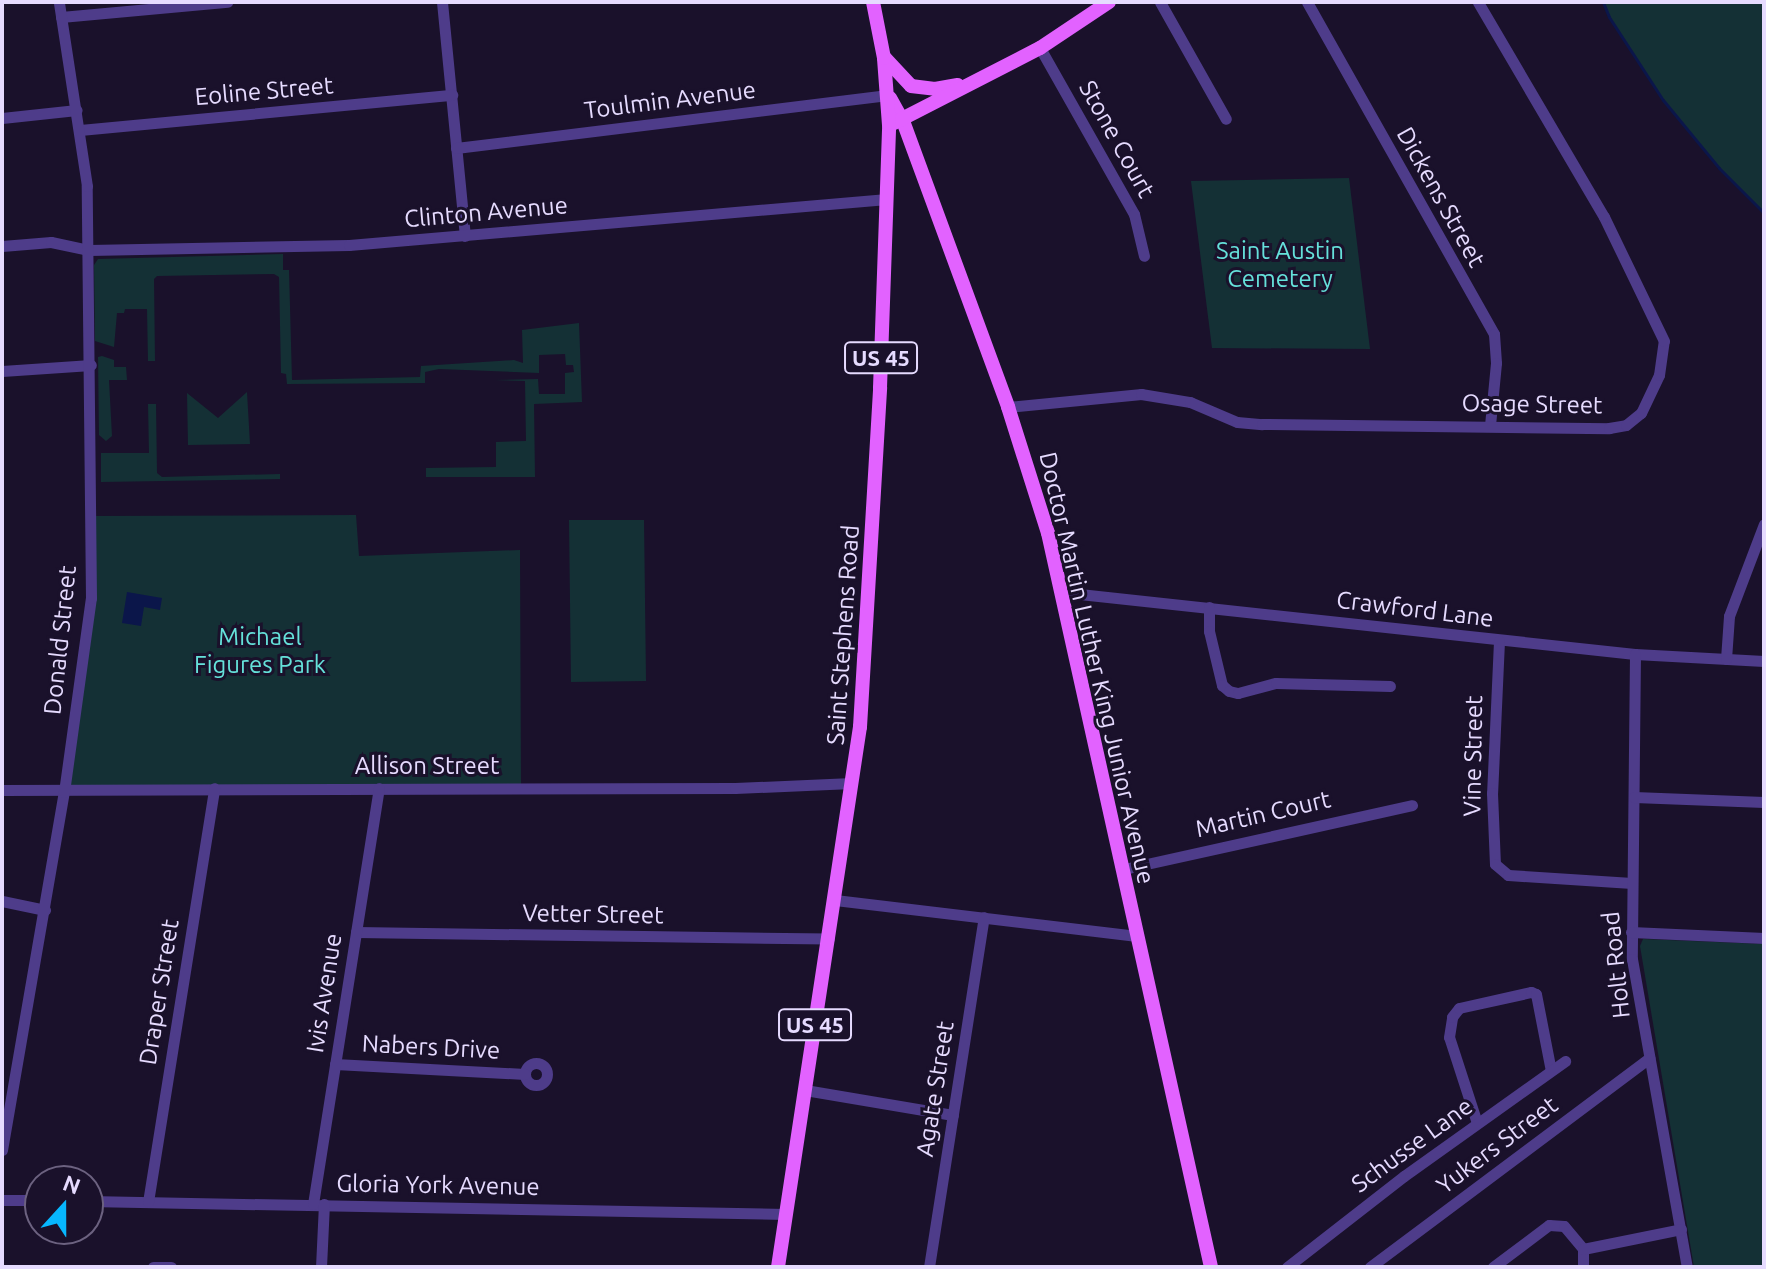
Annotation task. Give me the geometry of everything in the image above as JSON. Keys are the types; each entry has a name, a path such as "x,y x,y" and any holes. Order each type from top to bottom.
{"main road":[{"name":"Saint Stephens Road","path":"778,1267 860,727 875,497 887,199 896,123 888,95 873,2"},
{"path":"896,123 1040,48 1109,2"},
{"path":"884,58 900,79 911,86 935,89 969,84"},
{"name":"Doctor Martin Luther King Junior Avenue","path":"896,123 1008,407 1048,533 1211,1267"}],"street":[{"path":"2,118 77,110 59,2"},
{"path":"61,17 227,2"},
{"path":"442,2 465,236"},
{"path":"1160,2 1226,119"},
{"name":"Dickens Street","path":"1307,2 1494,334 1496,363 1490,425"},
{"name":"Osage Street","path":"1008,407 1141,394 1190,402 1237,422 1250,423 1609,428 1626,425 1641,413 1659,375 1664,341 1604,217 1478,2"},
{"name":"Stone Court","path":"1040,48 1134,214 1144,256"},
{"name":"Eoline Street","path":"80,130 452,95"},
{"name":"Toulmin Avenue","path":"456,148 888,95"},
{"name":"Donald Street","path":"2,1150 45,910 91,598 89,250 77,110"},
{"name":"Clinton Avenue","path":"2,246 51,242 89,250 349,245 887,199"},
{"path":"2,371 91,365"},
{"path":"1726,659 1729,616 1764,524"},
{"name":"Crawford Lane","path":"1061,592 1499,641 1635,654 1764,661"},
{"path":"1209,607 1209,631 1222,685 1229,691 1238,693 1276,683 1390,686"},
{"name":"Vine Street","path":"1499,641 1492,793 1495,864 1500,872 1508,875 1632,883"},
{"name":"Holt Road","path":"1635,654 1631,932 1649,1058 1687,1267"},
{"name":"Allison Street","path":"2,790 735,788 852,783"},
{"name":"Draper Street","path":"148,1202 214,788"},
{"name":"Ivis Avenue","path":"321,1267 318,1204 335,1064 379,788"},
{"path":"1634,797 1764,802"},
{"name":"Martin Court","path":"1124,869 1412,805"},
{"path":"835,900 1137,936"},
{"path":"2,901 45,910"},
{"name":"Agate Street","path":"929,1267 984,917"},
{"name":"Vetter Street","path":"356,932 829,939"},
{"path":"1631,932 1764,938"},
{"path":"1477,1123 1449,1037 1452,1017 1459,1008 1531,992 1536,994 1551,1071"},
{"name":"Yukers Street","path":"1370,1267 1649,1058"},
{"name":"Schusse Lane","path":"1287,1267 1477,1123 1565,1061"},
{"name":"Nabers Drive","path":"335,1064 525,1074"},
{"path":"805,1090 953,1115"},
{"path":"2,1200 24,1200"},
{"name":"Gloria York Avenue","path":"104,1201 786,1214"},
{"path":"1493,1267 1549,1225 1564,1226 1583,1249 1583,1267"},
{"path":"1583,1249 1681,1229"},
{"path":"153,1267 171,1267"}],"green space":[{"path":"1603,2 1764,2 1764,213 1719,168 1663,100 1609,17"},
{"name":"Saint Austin Cemetery","path":"1349,178 1370,349 1212,348 1191,181"},
{"path":"283,254 283,270 289,270 292,380 420,377 421,366 514,360 523,363 522,330 579,323 582,402 534,404 535,477 426,477 426,468 496,467 496,442 526,441 525,381 495,380 538,379 539,394 565,394 565,373 574,372 573,365 566,365 565,354 539,355 539,373 439,369 425,372 425,383 287,384 286,374 281,373 279,277 274,274 157,276 154,279 155,361 148,361 147,309 125,309 124,313 117,313 114,347 95,341 94,265 98,259"},
{"path":"98,357 114,360 114,367 126,367 127,380 109,380 112,436 106,441 99,435"},
{"path":"247,392 250,444 188,445 187,393 218,418"},
{"path":"148,404 156,404 157,473 162,477 280,474 280,479 101,482 101,453 149,453"},
{"name":"Michael Figures Park","path":"356,515 359,556 520,550 521,785 68,788 95,516"},
{"path":"569,520 644,520 646,681 571,682"},
{"path":"1643,939 1764,944 1764,1267 1694,1267 1640,946"}],"shaded area":[{"path":"127,592 162,598 160,610 144,607 141,626 122,623"}],"waterway":[{"path":"1603,2 1609,17 1663,100 1719,168 1764,213"}]}
